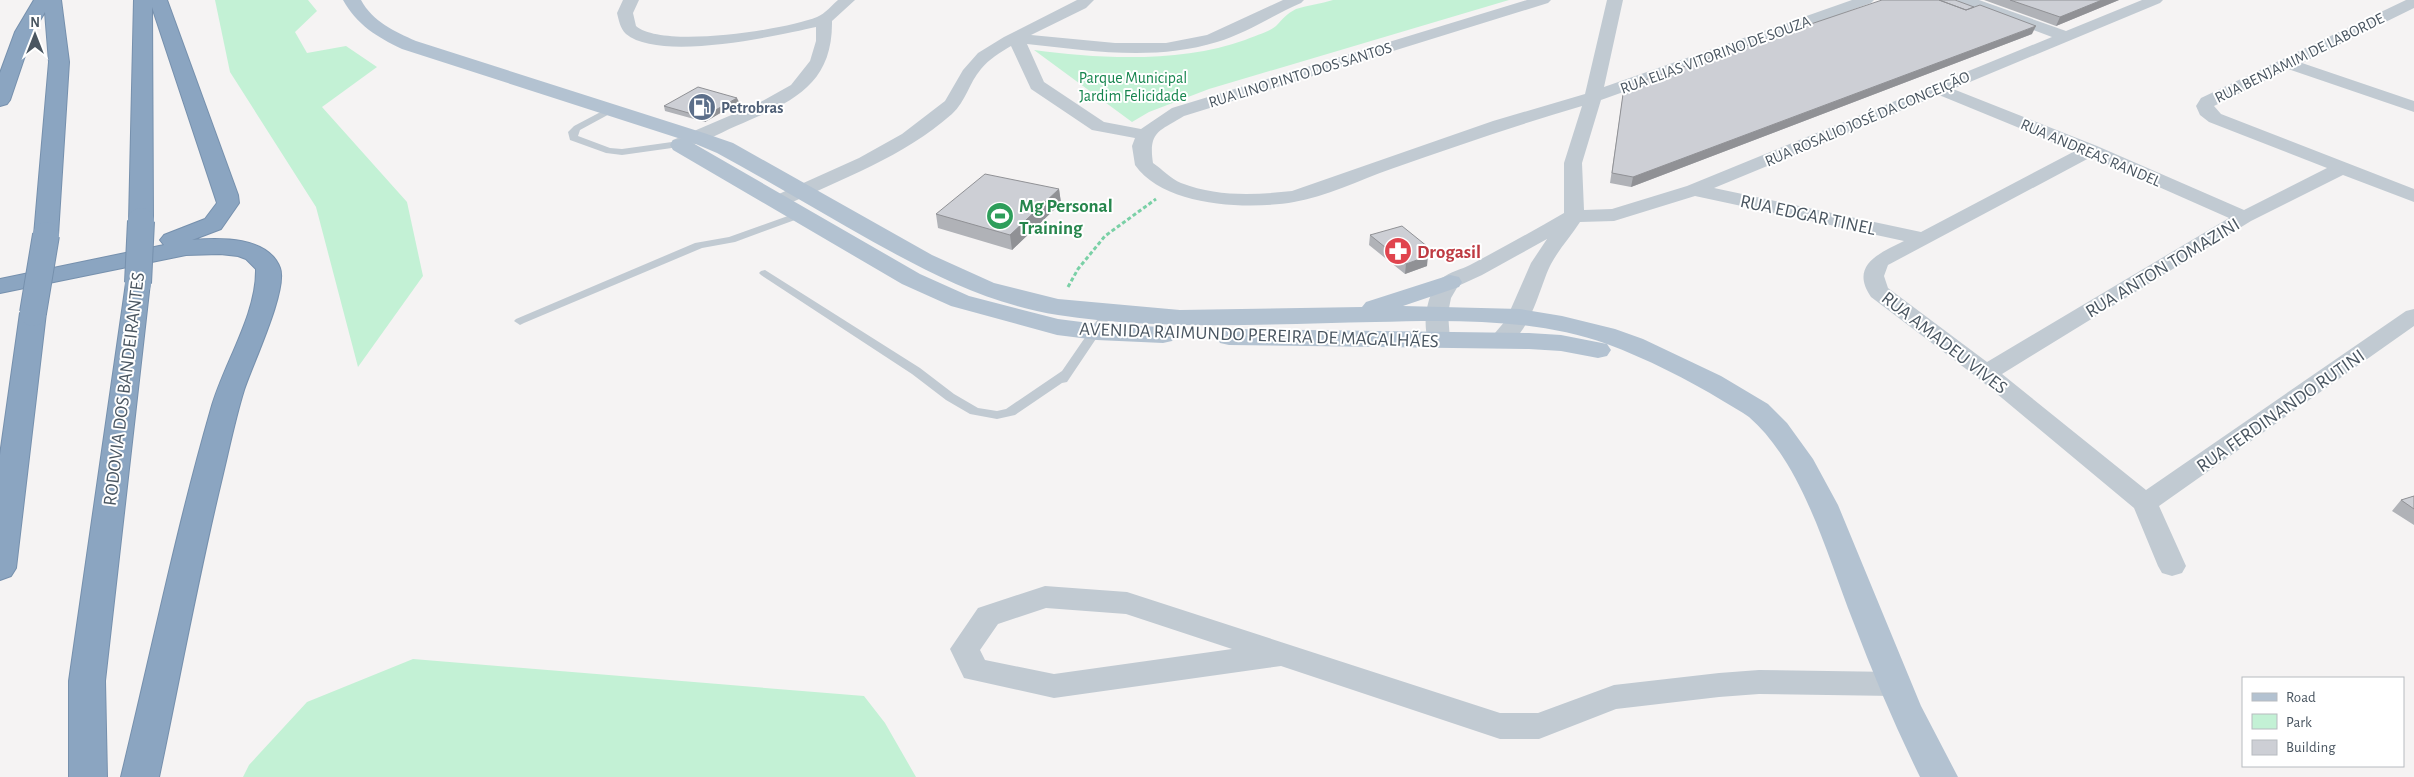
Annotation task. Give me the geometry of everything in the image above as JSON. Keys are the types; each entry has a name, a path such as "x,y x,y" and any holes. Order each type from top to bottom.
{"highway":[{"path":"0,100 24,32 44,0"},
{"path":"0,568 33,313 46,235 59,62 52,0"},
{"name":"RODOVIA DOS BANDEIRANTES","path":"88,777 87,681 138,283 144,0"},
{"path":"0,278 173,240 209,226 225,210 228,203 227,195 158,0"},
{"path":"0,286 194,247 219,247 252,252 264,260 268,268 266,294 230,391 193,530 140,777"}],"main road":[{"name":"AVENIDA RAIMUNDO PEREIRA DE MAGALHÃES","path":"340,2 381,33 409,45 688,141 725,148 923,260 985,288 1057,307 1103,322 1439,340 1500,340 1560,343 1694,374"},
{"name":"AVENIDA RAIMUNDO PEREIRA DE MAGALHÃES","path":"348,28 368,43 392,52 604,113"},
{"name":"AVENIDA RAIMUNDO PEREIRA DE MAGALHÃES","path":"688,141 777,202 911,279 960,301 1057,326 1180,318 1345,317 1437,313 1520,317 1562,324 1606,335 1643,349 1694,374 1735,395 1758,410 1777,430 1802,466 1823,506 1894,684 1939,777"},
{"path":"1345,317 1450,282"}],"street":[{"path":"631,0 624,14 629,28 642,37 671,41 708,42 742,39 824,20 847,0"},
{"path":"777,202 856,166 914,133 948,108 974,66 990,50 1086,0"},
{"path":"1016,38 1114,47 1153,48 1189,44 1213,38 1296,0"},
{"name":"RUA LINO PINTO DOS SANTOS","path":"1146,135 1148,131 1178,112 1542,0"},
{"path":"1500,340 1512,329 1520,317 1541,264 1574,216 1574,163 1593,97 1615,0"},
{"name":"RUA ELIAS VITORINO DE SOUZA","path":"1593,97 1866,0"},
{"path":"1965,0 2065,36"},
{"name":"RUA ROSALIO JOSÉ DA CONCEIÇÃO","path":"1450,282 1475,271 1574,216 1614,215 1694,190 2155,0"},
{"name":"RUA BENJAMIM DE LABORDE","path":"2414,2 2207,102 2205,106 2206,111 2215,118 2414,196"},
{"path":"688,141 763,108 797,89 818,62 824,40 824,20"},
{"path":"1016,38 1037,85 1098,126 1146,135 1141,146 1144,165 1173,187 1222,199 1257,201 1295,196 1499,125 1593,97"},
{"path":"2287,63 2414,107"},
{"name":"RUA ANDREAS RANDEL","path":"1938,89 2090,150 2244,217"},
{"name":"RUA AMADEU VIVES","path":"2090,150 1921,238 1881,261 1873,272 1873,282 1879,292 1986,373 2145,503 2172,566"},
{"name":"RUA ANTON TOMAZINI","path":"1986,373 2244,217 2342,168"},
{"name":"RUA EDGAR TINEL","path":"1694,190 1921,238"},
{"path":"1439,340 1437,313 1440,298 1450,282"},
{"name":"RUA FERDINANDO RUTINI","path":"2145,503 2414,316"},
{"path":"1281,654 1054,686 975,670 965,648 988,616 1045,597 1127,603 1500,726 1539,726 1614,697 1719,685 1758,682 1894,684"}],"lane":[{"path":"604,113 577,128 573,138 609,152 622,152 688,141"},
{"path":"520,321 699,246 731,240 763,230 799,215"},
{"path":"765,273 916,371 950,397 975,411 997,415 1010,412 1064,378 1103,322"}],"path":[{"path":"1057,307 1078,269 1105,236 1173,187"}],"green space":[{"path":"215,0 308,0 317,11 295,32 307,53 346,46 377,67 322,107 407,202 423,276 358,367 316,207 230,72"},
{"name":"Parque Municipal Jardim Felicidade","path":"1333,0 1509,0 1209,89 1149,112 1132,122 1034,50 1113,57 1168,56 1195,53 1245,40 1273,28 1296,9"},
{"path":"413,659 864,696 885,723 916,777 243,777 249,765 307,702"}],"building":[{"path":"1882,0 1939,0 1966,10 1980,5 2036,26 1633,177 1612,173 1624,87"},
{"path":"1939,0 1955,0 1974,7 1966,10"},
{"path":"2010,0 2102,0 2060,17"},
{"name":"Petrobras","path":"698,87 737,98 703,117 664,106"},
{"name":"Mg Personal Training","path":"985,174 1059,189 1010,235 936,214"},
{"path":"1402,226 1428,247 1428,256 1406,264 1370,235"},
{"path":"2414,496 2414,509 2401,500"}],"place":[{"name":"Petrobras","path":"702,107"},
{"name":"Mg Personal Training","path":"1000,216"},
{"name":"Drogasil","path":"1398,251"}]}
